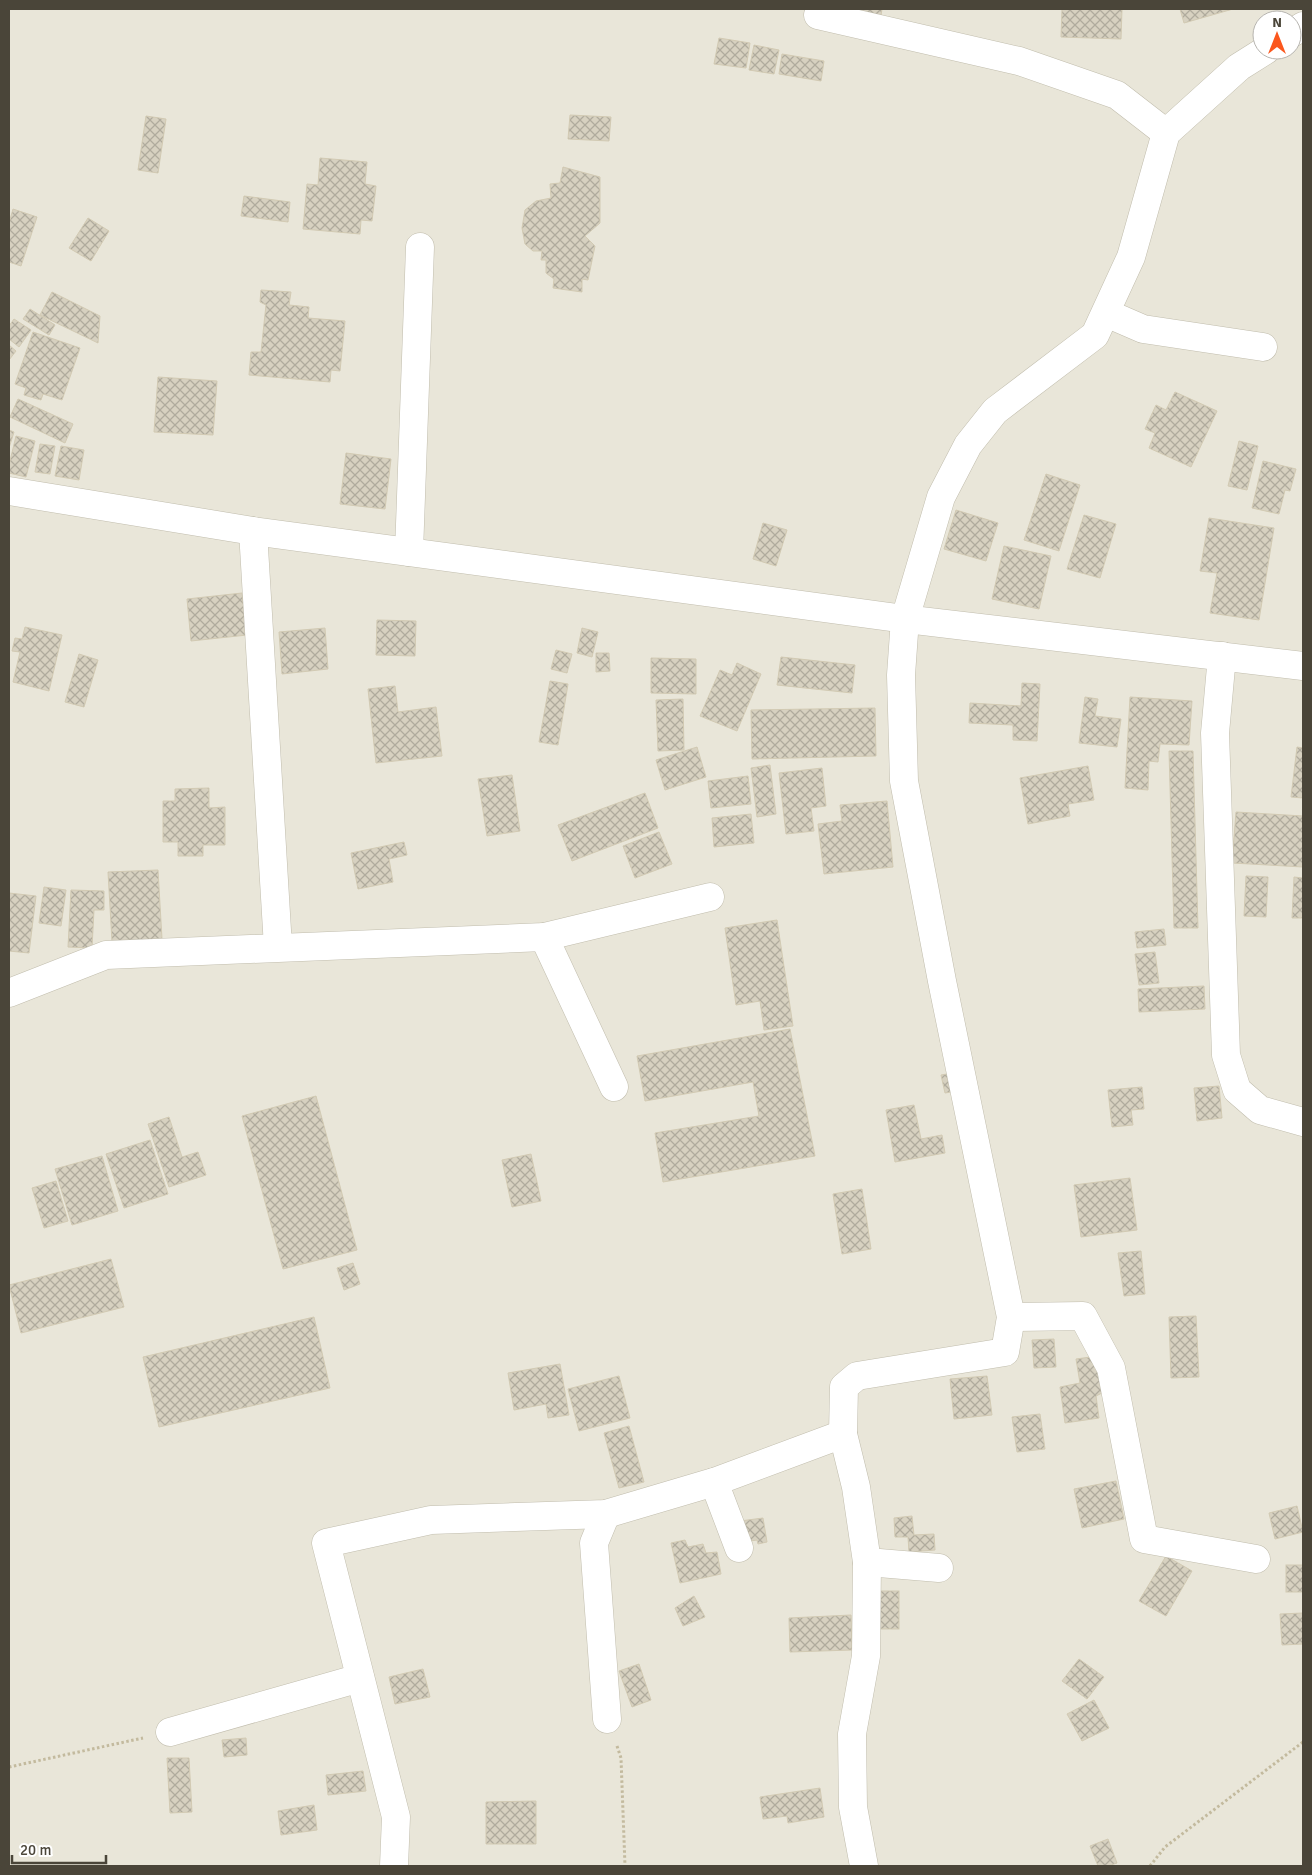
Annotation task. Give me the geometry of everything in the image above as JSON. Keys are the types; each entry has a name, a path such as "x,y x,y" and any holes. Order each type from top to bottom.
{"street":[{"path":"818,15 1019,60 1117,95 1166,133"},
{"path":"864,1866 853,1807 852,1734 866,1656 867,1562 856,1487 843,1434 844,1387 858,1376 1005,1352 1011,1318 942,981 904,782 901,675 905,619 941,497 968,445 995,411 1095,335 1131,257 1166,133 1239,67 1252,59"},
{"path":"409,552 420,248"},
{"path":"1106,312 1143,328 1263,347"},
{"path":"9,491 253,532 905,619 1303,666"},
{"path":"253,532 278,947"},
{"path":"1222,656 1215,733 1226,1055 1237,1090 1260,1110 1303,1122"},
{"path":"9,993 106,955 544,937 710,897"},
{"path":"544,937 614,1087"},
{"path":"1011,1318 1083,1316 1111,1368 1144,1538 1256,1559"},
{"path":"394,1866 396,1817 326,1543 431,1520 606,1514 714,1482 843,1434"},
{"path":"714,1482 739,1548"},
{"path":"606,1514 594,1543 607,1719"},
{"path":"867,1562 938,1568"},
{"path":"170,1732 360,1678"}],"path":[{"path":"607,1719 621,1758 625,1866"},
{"path":"9,1767 170,1732"},
{"path":"1150,1866 1165,1847 1303,1742"}],"shaded area":[{"path":"9,9 1303,9 1303,1866 9,1866"}],"building":[{"path":"845,9 882,9 880,22"},
{"path":"1062,9 1122,9 1121,39 1061,37"},
{"path":"1180,9 1233,9 1184,23"},
{"path":"719,38 750,43 746,68 714,64"},
{"path":"754,45 779,50 774,74 749,70"},
{"path":"782,54 824,61 821,81 779,74"},
{"path":"570,115 611,117 609,141 568,139"},
{"path":"146,116 166,119 158,173 138,170"},
{"path":"320,158 367,162 365,184 376,186 372,221 361,220 360,234 303,229 307,184 318,185"},
{"path":"563,167 600,177 600,223 585,236 595,246 588,280 582,279 582,292 553,288 554,279 546,273 546,260 541,260 542,251 533,251 525,244 522,228 525,210 536,201 551,198 550,184 560,183"},
{"path":"244,196 290,202 288,222 241,216"},
{"path":"13,209 37,217 21,266 9,262 9,223"},
{"path":"88,218 109,231 91,261 69,248"},
{"path":"261,290 291,292 289,305 309,307 308,318 345,321 340,371 331,370 330,382 249,375 251,352 261,352 266,305 260,302"},
{"path":"52,292 100,316 98,343 40,315"},
{"path":"30,309 55,325 49,335 23,319"},
{"path":"14,319 31,330 19,347 9,339 9,326"},
{"path":"33,332 80,348 62,400 43,394 41,400 24,395 26,388 15,384"},
{"path":"9,345 16,351 9,360"},
{"path":"158,377 217,381 213,435 154,432"},
{"path":"1175,392 1217,411 1191,467 1149,448 1155,433 1145,429 1156,405 1166,410"},
{"path":"18,399 73,424 65,443 10,417"},
{"path":"9,430 14,432 9,448"},
{"path":"16,436 35,441 26,477 9,473"},
{"path":"1239,441 1258,446 1247,490 1228,486"},
{"path":"40,444 55,446 50,474 35,472"},
{"path":"61,446 84,450 79,480 55,476"},
{"path":"346,453 391,459 385,509 340,504"},
{"path":"1263,461 1296,469 1290,491 1285,490 1279,514 1252,508"},
{"path":"1046,474 1080,485 1059,551 1024,540"},
{"path":"956,510 998,523 986,561 944,549"},
{"path":"1084,515 1116,524 1100,578 1067,569"},
{"path":"1209,518 1274,528 1259,620 1210,613 1217,573 1200,571"},
{"path":"763,523 787,530 776,566 753,559"},
{"path":"1004,546 1051,556 1039,609 992,599"},
{"path":"242,593 247,635 191,641 187,599"},
{"path":"377,620 416,621 415,656 376,655"},
{"path":"25,627 62,635 49,691 13,682 20,652 12,651 15,638 22,639"},
{"path":"325,628 328,669 282,674 279,632"},
{"path":"582,628 598,632 592,657 577,653"},
{"path":"556,650 572,654 567,673 551,669"},
{"path":"596,653 609,653 610,671 596,672"},
{"path":"79,654 98,660 84,707 65,702"},
{"path":"781,657 855,665 852,693 777,685"},
{"path":"651,658 696,659 696,694 651,693"},
{"path":"737,663 761,674 737,731 700,716 720,670 732,675"},
{"path":"550,681 568,684 558,745 539,742"},
{"path":"1022,683 1040,684 1037,741 1013,740 1013,725 969,723 970,703 1021,706"},
{"path":"395,686 398,712 436,707 442,756 376,763 368,689"},
{"path":"1085,697 1098,699 1095,716 1121,719 1117,747 1079,743"},
{"path":"1130,697 1192,701 1189,745 1160,744 1158,762 1149,761 1148,790 1125,788"},
{"path":"683,699 684,750 658,751 656,700"},
{"path":"875,708 876,756 752,759 751,710"},
{"path":"697,747 706,777 665,790 656,760"},
{"path":"1297,747 1303,748 1303,798 1291,797"},
{"path":"1169,751 1193,751 1198,928 1174,928"},
{"path":"770,765 776,814 757,817 751,768"},
{"path":"1088,766 1094,800 1068,804 1070,816 1028,824 1020,778"},
{"path":"822,768 826,806 811,808 814,831 786,834 779,773"},
{"path":"512,775 520,831 487,836 478,779"},
{"path":"748,776 751,804 711,808 708,781"},
{"path":"209,788 209,808 225,807 225,845 203,845 203,856 178,856 178,842 163,842 163,801 175,801 175,789"},
{"path":"645,793 658,828 572,861 558,825"},
{"path":"887,801 893,867 824,874 818,824 842,821 840,805"},
{"path":"1236,812 1303,816 1303,867 1232,863"},
{"path":"751,814 754,843 714,847 712,818"},
{"path":"659,832 672,864 635,878 623,846"},
{"path":"404,842 407,855 389,859 393,882 358,889 351,853"},
{"path":"158,870 162,939 112,942 108,872"},
{"path":"1246,876 1268,877 1266,917 1244,916"},
{"path":"1294,877 1303,878 1303,918 1292,918"},
{"path":"44,887 66,890 61,926 39,923"},
{"path":"71,890 104,891 104,910 94,910 92,948 68,947"},
{"path":"9,893 36,896 29,953 9,951"},
{"path":"777,920 793,1026 764,1030 760,1001 736,1005 725,928"},
{"path":"1164,929 1166,945 1137,948 1135,932"},
{"path":"1155,952 1159,983 1139,985 1135,954"},
{"path":"1204,986 1205,1009 1139,1012 1138,989"},
{"path":"790,1029 815,1156 663,1182 655,1133 759,1116 753,1082 645,1101 637,1056"},
{"path":"953,1073 957,1091 945,1093 941,1075"},
{"path":"1219,1086 1222,1118 1197,1121 1194,1088"},
{"path":"1142,1087 1144,1109 1131,1110 1133,1125 1112,1127 1108,1090"},
{"path":"316,1096 357,1250 283,1269 242,1116"},
{"path":"914,1105 921,1139 942,1135 945,1153 895,1162 886,1110"},
{"path":"169,1117 182,1157 198,1152 206,1175 169,1187 148,1124"},
{"path":"150,1140 168,1194 124,1208 106,1154"},
{"path":"531,1154 541,1201 512,1207 502,1160"},
{"path":"102,1156 118,1211 72,1225 55,1169"},
{"path":"1130,1178 1137,1230 1081,1237 1074,1185"},
{"path":"56,1181 68,1221 44,1228 32,1188"},
{"path":"862,1189 871,1249 842,1254 833,1194"},
{"path":"1141,1251 1145,1294 1124,1296 1118,1253"},
{"path":"111,1259 124,1307 21,1333 9,1285"},
{"path":"353,1263 360,1284 344,1290 337,1268"},
{"path":"1196,1316 1199,1377 1171,1378 1169,1317"},
{"path":"314,1317 330,1388 159,1427 143,1357"},
{"path":"1054,1339 1056,1367 1034,1368 1032,1340"},
{"path":"1098,1356 1104,1392 1096,1396 1099,1418 1065,1423 1060,1387 1080,1383 1076,1359"},
{"path":"560,1364 569,1415 548,1418 546,1404 514,1410 508,1373"},
{"path":"619,1376 630,1418 579,1431 568,1389"},
{"path":"987,1376 992,1415 954,1419 950,1379"},
{"path":"1040,1414 1045,1449 1017,1452 1012,1417"},
{"path":"629,1426 644,1482 619,1488 604,1433"},
{"path":"1116,1481 1124,1519 1082,1528 1074,1489"},
{"path":"1297,1506 1303,1532 1275,1539 1269,1513"},
{"path":"912,1516 914,1535 934,1534 935,1550 909,1552 908,1537 895,1537 894,1518"},
{"path":"763,1518 767,1542 758,1544 757,1540 744,1542 740,1521"},
{"path":"685,1540 688,1547 703,1544 706,1553 717,1552 721,1574 680,1583 671,1543"},
{"path":"1166,1556 1192,1571 1166,1616 1139,1601"},
{"path":"1286,1565 1303,1565 1303,1592 1286,1592"},
{"path":"879,1591 899,1591 899,1629 879,1629"},
{"path":"694,1596 705,1617 683,1626 675,1608"},
{"path":"1303,1613 1303,1644 1282,1645 1280,1614"},
{"path":"851,1615 852,1650 790,1652 789,1618"},
{"path":"1079,1659 1104,1677 1087,1699 1062,1681"},
{"path":"639,1664 651,1700 632,1707 619,1671"},
{"path":"423,1669 430,1697 395,1704 389,1677"},
{"path":"1094,1700 1109,1728 1082,1741 1067,1714"},
{"path":"246,1738 247,1755 224,1757 222,1740"},
{"path":"167,1758 189,1758 192,1812 170,1813"},
{"path":"363,1771 366,1791 328,1795 326,1775"},
{"path":"820,1788 824,1817 788,1823 787,1816 763,1819 760,1797"},
{"path":"536,1801 536,1844 486,1844 486,1802"},
{"path":"314,1805 317,1830 281,1835 278,1811"},
{"path":"1108,1839 1117,1863 1108,1866 1098,1866 1090,1846"}]}
